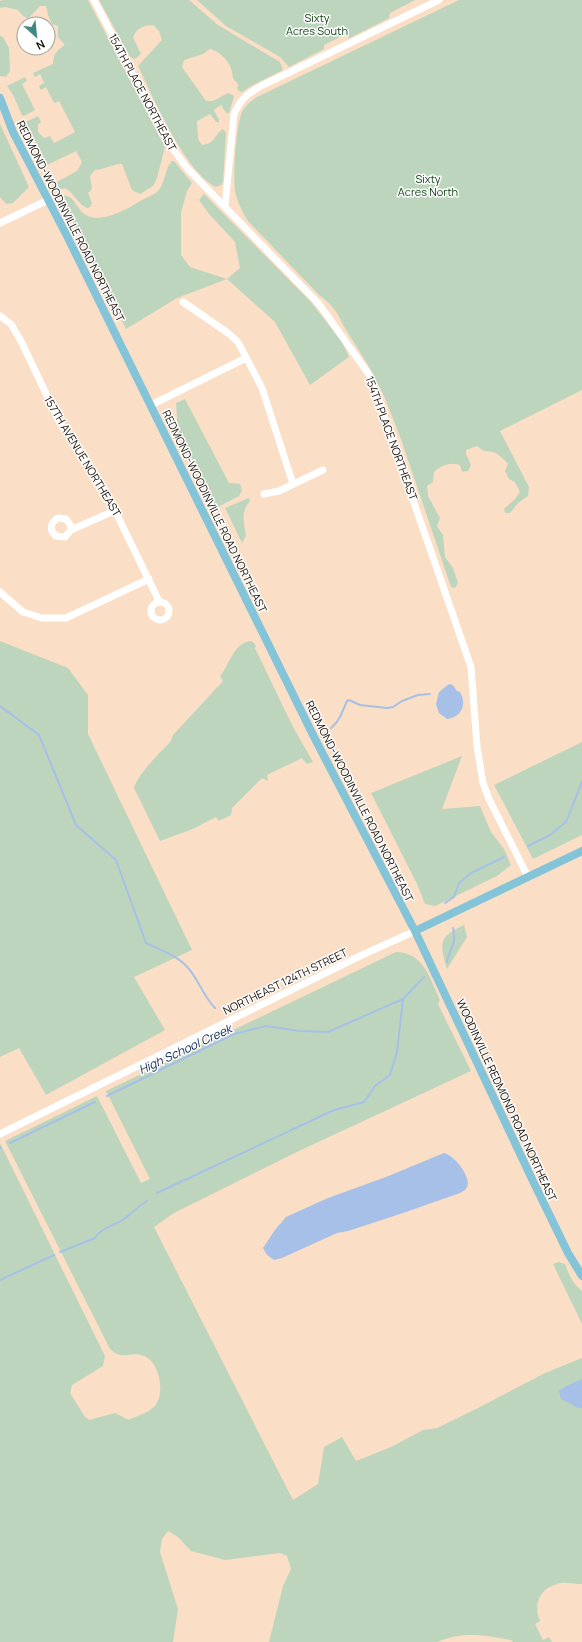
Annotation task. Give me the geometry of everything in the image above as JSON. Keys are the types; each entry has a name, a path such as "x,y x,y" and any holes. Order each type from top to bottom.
{"main road":[{"name":"REDMOND-WOODINVILLE ROAD NORTHEAST","path":"0,98 11,126 151,405 314,737 415,931"},
{"name":"NORTHEAST 124TH STREET","path":"415,931 582,851"},
{"name":"WOODINVILLE REDMOND ROAD NORTHEAST","path":"415,931 532,1179 568,1253 582,1276"}],"street":[{"name":"154TH PLACE NORTHEAST","path":"94,0 168,142 187,168 226,206 319,304 370,376 471,667 477,746 483,783 489,799 528,877"},
{"path":"226,206 234,114 239,102 247,94 440,0"},
{"path":"0,223 48,200"},
{"path":"183,302 228,333 238,342 262,388 293,484"},
{"name":"157TH AVENUE NORTHEAST","path":"0,316 10,324 21,341 59,421 96,475 116,510 159,601"},
{"path":"151,405 246,358"},
{"path":"264,494 279,491 323,470"},
{"path":"71,530 116,510"},
{"path":"0,592 23,612 42,618 66,618 149,579"},
{"name":"NORTHEAST 124TH STREET","path":"0,1134 415,931"}],"green space":[{"path":"88,0 165,147 157,178 153,186 140,194 132,190 122,164 95,170 90,176 92,189 88,193 92,203 90,207 87,208 84,206 65,188 58,190 55,183 77,171 82,162 76,151 47,165 26,122 38,116 41,122 38,124 38,132 44,138 50,136 54,143 75,132 59,101 54,103 46,87 41,90 39,86 44,83 40,74 35,77 33,73 53,64 56,53 65,45 58,37 56,16 48,16 46,6 40,6 31,16 24,16 18,10 5,7 0,8 0,1"},
{"path":"99,0 189,0 218,25 280,62 283,70 242,92 237,88 239,85 233,78 231,68 225,59 217,52 210,49 203,54 184,60 182,67 206,101 213,101 228,93 234,97 229,113 226,113 221,105 214,110 219,122 216,122 210,114 197,121 198,139 202,145 210,143 223,129 226,133 223,182 221,185 216,187 204,179 193,166 161,114 138,66 162,40 159,31 153,25 144,26 139,29 133,37 141,54 135,59 130,57"},
{"name":"Sixty Acres South","path":"197,0 415,0 390,13 389,18 350,38 344,35 324,45 324,49 289,67 280,57 226,26"},
{"name":"Sixty Acres North","path":"459,0 582,0 582,390 500,431 529,487 528,496 518,503 510,513 505,513 504,509 520,492 515,482 509,479 505,471 508,464 498,454 484,451 477,446 466,450 466,454 471,465 468,471 462,472 460,465 449,464 434,472 433,482 427,486 428,496 440,518 437,526 443,535 445,557 453,568 458,583 455,588 451,587 402,442 385,398 368,365 333,308 247,220 236,195 234,174 237,137 241,116 243,110 251,101"},
{"path":"0,36 3,37 9,48 10,71 6,77 0,76"},
{"path":"25,77 27,81 22,84 35,110 24,116 22,115 7,86"},
{"path":"0,124 29,187 13,203 6,204 0,197"},
{"path":"174,161 192,183 187,191 181,212 181,255 190,267 227,279 177,298 126,329 60,196 64,195 70,197 87,216 95,218 112,215 155,194 161,187 169,164"},
{"path":"204,194 311,302 342,342 349,357 310,385 275,322 227,279 240,268 235,242 209,214 199,200"},
{"path":"185,399 229,483 240,484 242,490 239,496 216,508 178,431 176,403"},
{"path":"249,498 250,501 244,514 246,536 242,543 225,508"},
{"path":"0,641 68,668 88,695 88,734 192,950 134,977 165,1030 46,1095 19,1048 0,1057"},
{"path":"250,641 256,646 255,648 292,725 313,762 307,764 302,758 267,775 268,781 262,778 232,808 231,815 219,821 216,817 193,829 160,841 134,788 140,776 171,741 173,735 223,681 220,676 232,655 240,646"},
{"path":"582,742 582,835 533,859 494,785"},
{"path":"462,756 442,809 480,806 491,832 504,849 511,865 497,876 435,906 425,904 417,884 371,793"},
{"path":"464,925 467,937 447,969 442,946 443,941 450,933"},
{"path":"396,952 406,953 420,962 425,968 440,1000 438,1004 471,1071 301,1150 174,1213 154,1227 293,1500 318,1484 324,1447 342,1437 356,1461 391,1447 423,1430 437,1428 545,1373 582,1358 582,1584 560,1583 551,1586 539,1598 537,1609 540,1621 535,1624 543,1640 549,1637 552,1642 513,1642 511,1640 501,1638 465,1635 456,1636 437,1642 269,1642 283,1586 291,1569 287,1556 280,1553 225,1560 191,1551 178,1537 168,1531 162,1539 160,1552 178,1609 173,1642 0,1642 0,1143 105,1356 103,1366 72,1385 70,1393 85,1417 89,1420 115,1413 129,1420 145,1413 154,1407 158,1402 160,1395 160,1379 154,1365 150,1359 144,1356 134,1354 119,1355 110,1349 5,1141 97,1096 141,1183 150,1179 106,1091"},
{"path":"559,1262 565,1264 572,1279 582,1291 582,1324 553,1264"}],"water":[{"path":"449,684 453,685 457,691 460,692 463,705 460,713 447,719 439,713 436,704 439,692"},
{"path":"444,1153 453,1158 462,1168 467,1179 468,1185 466,1189 460,1193 348,1231 337,1233 282,1258 274,1260 267,1255 263,1248 286,1217 328,1198 386,1177"},
{"path":"582,1379 582,1408 578,1408 561,1399 559,1391"}],"waterway":[{"path":"331,728 340,717 347,701 349,700 360,705 387,708 393,707 402,701 418,695 430,694"},
{"path":"0,706 39,735 76,825 116,860 146,943 169,954 185,964 215,1008"},
{"name":"High School Creek","path":"528,846 550,835 566,822 582,782"},
{"name":"High School Creek","path":"445,903 454,897 459,883 471,873 504,857"},
{"name":"High School Creek","path":"447,962 454,942 453,928"},
{"name":"High School Creek","path":"107,1096 234,1034 266,1026 300,1031 328,1032 403,999 424,977"},
{"path":"157,1193 334,1110 364,1102 375,1086 390,1075 397,1052 403,999"},
{"name":"High School Creek","path":"10,1143 95,1102"},
{"path":"60,1252 95,1238 102,1230 123,1220 147,1201"},
{"path":"0,1280 54,1255"}]}
